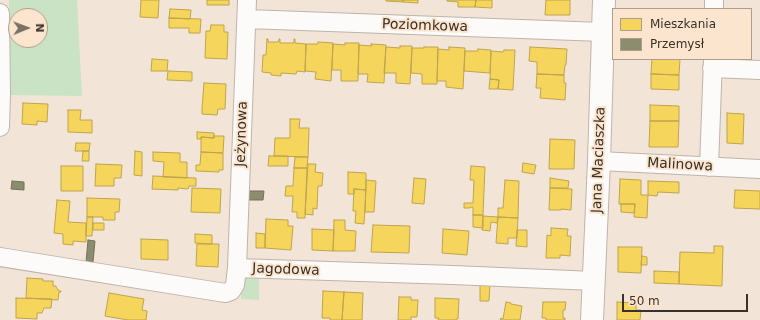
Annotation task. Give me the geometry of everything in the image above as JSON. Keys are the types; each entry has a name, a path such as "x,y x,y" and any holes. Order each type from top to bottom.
{"street":[{"name":"Jeżynowa","path":"237,268 248,0"},
{"name":"Jana Maciaszka","path":"592,320 604,0"},
{"path":"0,13 0,127"},
{"name":"Poziomkowa","path":"247,19 514,30 603,32"},
{"path":"709,166 712,63 760,70"},
{"name":"Malinowa","path":"599,161 760,169"},
{"name":"Jagodowa","path":"0,256 219,292 226,292 234,289 237,268 594,281"}],"green space":[{"path":"9,0 77,0 82,96 11,95 10,48 48,48 48,8 9,8"},
{"path":"259,274 259,300 241,299 241,290 246,278 250,275"}],"building: Mieszkania":[{"path":"141,0 159,0 158,18 140,17"},
{"path":"207,0 229,0 229,5 207,5"},
{"path":"403,0 403,2 386,1"},
{"path":"403,0 418,0 418,3 403,2"},
{"path":"447,0 476,0 475,7 458,7 458,2"},
{"path":"476,0 492,0 492,8 475,7"},
{"path":"546,0 570,0 570,15 545,15"},
{"path":"170,9 191,10 190,19 169,18"},
{"path":"169,18 201,19 200,33 189,33 189,28 169,28"},
{"path":"211,25 224,25 224,32 228,32 227,59 205,58 206,31 210,31"},
{"path":"267,39 268,42 278,42 280,39 280,43 294,43 295,39 295,43 306,44 305,72 297,71 296,74 281,73 281,76 262,72 263,55 266,55"},
{"path":"318,42 333,43 331,81 315,79 316,72 305,71 306,44 318,44"},
{"path":"345,43 359,43 358,81 341,81 341,70 332,70 333,44 345,45"},
{"path":"371,44 386,45 384,83 367,82 368,74 358,74 359,45 372,46"},
{"path":"400,46 412,46 410,84 396,83 396,73 384,73 386,47 400,48"},
{"path":"438,47 437,84 422,84 422,74 411,73 412,48"},
{"path":"449,47 465,48 463,89 446,87 446,81 437,81 438,49 449,50"},
{"path":"530,47 567,49 564,75 537,74 537,62 529,61"},
{"path":"478,49 491,50 490,73 464,71 465,51 478,51"},
{"path":"504,50 515,50 513,90 498,89 499,80 490,79 491,51 503,52"},
{"path":"152,59 168,60 167,71 151,71"},
{"path":"652,60 680,60 679,75 651,74"},
{"path":"168,71 192,72 192,81 167,80"},
{"path":"537,74 564,75 564,83 566,83 565,100 540,98 541,88 536,88"},
{"path":"651,74 679,75 679,90 651,89"},
{"path":"490,79 499,80 498,89 489,89"},
{"path":"204,83 226,84 225,109 218,109 217,115 202,114"},
{"path":"23,103 48,104 47,122 37,121 37,125 22,124"},
{"path":"650,105 679,106 679,121 650,121"},
{"path":"68,110 81,110 80,120 92,120 92,133 68,132"},
{"path":"727,113 744,114 743,144 727,143"},
{"path":"290,119 300,119 299,128 309,128 308,157 274,156 275,138 290,138"},
{"path":"650,121 679,121 678,147 649,147"},
{"path":"197,132 214,133 214,138 201,137 201,139 197,139"},
{"path":"214,136 224,136 223,153 201,152 201,137 214,138"},
{"path":"550,139 575,140 574,169 549,169"},
{"path":"76,143 90,143 89,151 75,151"},
{"path":"83,151 89,151 89,161 82,161"},
{"path":"135,151 142,152 142,176 134,175"},
{"path":"153,152 180,153 180,162 187,162 187,178 163,177 164,162 153,161"},
{"path":"201,152 223,153 223,170 219,170 219,172 196,171 196,165 200,165"},
{"path":"269,156 288,156 288,166 268,166"},
{"path":"295,157 308,157 307,168 294,168"},
{"path":"523,163 536,165 534,174 522,172"},
{"path":"96,164 122,165 121,178 114,178 114,186 95,186"},
{"path":"308,164 316,164 315,172 323,173 322,186 318,186 317,209 313,208 313,215 305,214"},
{"path":"61,166 83,166 83,191 61,191"},
{"path":"471,166 485,167 483,215 473,215 473,207 464,208 464,203 473,203 474,180 470,180"},
{"path":"294,168 307,168 305,218 297,218 297,212 292,212 293,196 285,196 286,186 293,186"},
{"path":"348,172 366,173 366,190 354,189 354,194 348,194"},
{"path":"153,176 196,178 196,186 189,186 188,189 178,188 178,190 152,189"},
{"path":"414,178 426,179 424,204 412,203"},
{"path":"550,178 569,181 568,188 550,188"},
{"path":"620,179 641,180 641,195 648,195 647,218 634,217 635,204 619,204"},
{"path":"366,180 376,181 374,212 365,212"},
{"path":"505,180 519,181 518,218 498,217 498,208 503,208"},
{"path":"648,181 679,182 679,193 658,192 657,196 648,195"},
{"path":"192,188 221,189 220,213 191,212"},
{"path":"550,188 572,189 571,210 549,210"},
{"path":"354,189 366,190 364,224 355,223 356,211 353,211"},
{"path":"735,190 760,191 760,209 734,208"},
{"path":"87,198 120,199 119,212 115,212 115,220 103,220 103,217 87,217"},
{"path":"57,200 70,201 68,222 86,223 86,242 73,241 73,245 63,244 63,234 54,233"},
{"path":"621,204 635,204 634,213 621,212"},
{"path":"473,215 483,215 483,228 473,227"},
{"path":"483,216 498,217 497,223 491,222 490,231 482,230"},
{"path":"87,217 93,217 92,236 86,236"},
{"path":"498,217 518,218 517,238 508,238 508,244 496,243"},
{"path":"266,219 288,220 288,226 293,226 291,250 265,248"},
{"path":"334,220 345,220 345,230 356,231 355,251 333,251"},
{"path":"93,223 104,223 104,230 93,230"},
{"path":"373,225 410,226 409,253 371,252"},
{"path":"551,228 568,229 567,236 571,236 570,256 560,255 560,258 546,258 547,235 551,236"},
{"path":"312,229 334,230 333,251 312,250"},
{"path":"443,229 469,231 467,255 442,253"},
{"path":"517,230 527,230 527,247 516,246"},
{"path":"256,233 265,234 265,248 256,248"},
{"path":"195,234 212,235 212,244 195,243"},
{"path":"141,239 168,240 168,260 141,259"},
{"path":"197,244 219,244 218,267 196,266"},
{"path":"714,246 723,246 722,286 679,284 680,252 714,253"},
{"path":"618,247 642,247 641,273 618,272"},
{"path":"642,256 647,257 647,265 641,265"},
{"path":"654,271 679,272 679,284 654,283"},
{"path":"27,278 53,281 53,286 56,286 59,291 61,291 59,292 58,300 26,298"},
{"path":"480,283 490,284 489,301 480,301"},
{"path":"323,291 344,292 342,320 322,318"},
{"path":"344,292 363,293 362,320 342,320"},
{"path":"109,293 144,299 142,310 147,311 146,320 128,320 105,316"},
{"path":"399,297 411,297 411,300 418,300 417,317 411,317 411,320 398,320"},
{"path":"16,298 52,299 51,308 44,308 42,313 37,313 37,319 16,318"},
{"path":"435,298 459,299 458,319 438,320 439,318 435,318"},
{"path":"506,302 522,306 520,320 500,320 501,318 503,319"},
{"path":"543,302 566,302 565,310 563,310 563,318 565,318 565,320 546,320 546,318 542,318"},
{"path":"617,302 636,303 636,310 641,310 640,320 617,320"}],"building: Przemysł":[{"path":"12,181 24,182 24,190 11,189"},
{"path":"249,191 264,191 263,200 249,200"},
{"path":"88,240 95,241 93,262 86,262"}]}
